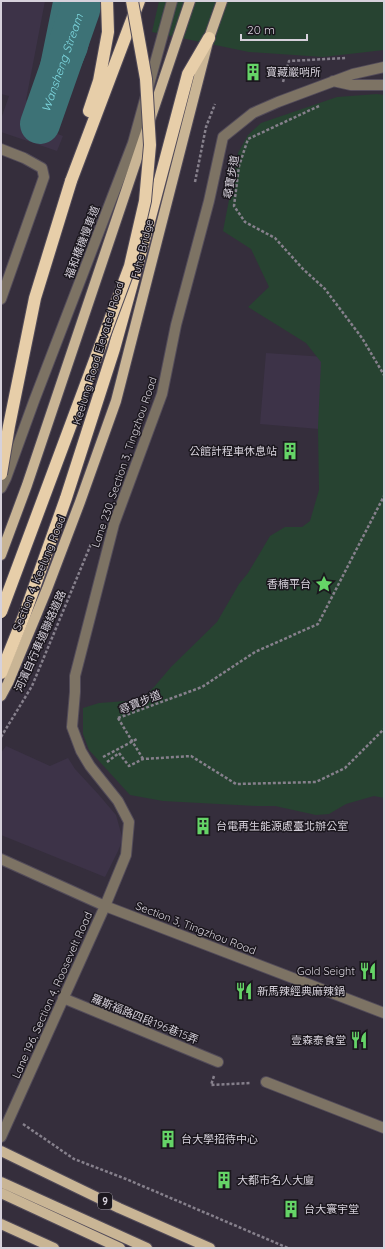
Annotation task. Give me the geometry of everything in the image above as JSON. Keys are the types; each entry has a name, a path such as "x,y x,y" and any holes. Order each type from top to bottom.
{"highway":[{"path":"71,181 83,131 98,81 108,32 107,1"},
{"path":"1,612 130,266 145,201 150,146 146,79 132,1"},
{"path":"1,474 9,426 35,298 71,181 139,1"},
{"name":"Keelung Road Elevated Road","path":"1,673 24,616 66,498 111,357 143,244 188,74 208,38"}],"main road":[{"path":"1,555 27,485 190,1"},
{"name":"Fuhe Bridge","path":"80,502 116,401 208,38 222,1"},
{"name":"Section 4, Keelung Road","path":"1,696 8,683 41,603 80,502"},
{"name":"9","path":"1,1151 119,1208 210,1248"},
{"name":"9","path":"1,1182 147,1248"},
{"path":"1,1193 120,1248"},
{"path":"1,1224 53,1248"}],"street":[{"name":"福和橋機慢車道","path":"1,488 133,143 172,1"},
{"name":"Lane 230, Section 3, Tingzhou Road","path":"105,906 126,855 129,822 118,802 80,751 72,727 75,676 114,524 162,394 176,324 209,201 224,137 253,113 278,102 353,74 384,67"},
{"path":"333,81 351,85 384,85"},
{"path":"1,149 24,158 42,168 44,177 1,299"},
{"name":"Section 3, Tingzhou Road","path":"1,859 105,906 384,1013"},
{"name":"Lane 196, Section 4, Roosevelt Road","path":"1,1137 105,906"},
{"name":"羅斯福路四段196巷15弄","path":"64,998 218,1062"},
{"path":"266,1082 384,1128"}],"path":[{"path":"278,102 289,61 350,58"},
{"path":"200,154 206,127 215,104"},
{"name":"尋寶步道","path":"323,104 248,139 239,166 234,206 245,222 275,238 303,269 325,289 362,338 384,375"},
{"name":"尋寶步道","path":"143,759 118,718 202,687 254,652 318,624 384,496"},
{"name":"河濱自行車道聯絡道路","path":"1,737 32,686 88,549"},
{"path":"107,762 119,753 129,766 143,759 190,756 236,784 316,782 345,768 384,729"},
{"path":"90,766 137,738"},
{"path":"218,1062 211,1086 266,1082"},
{"path":"11,1116 74,1159 126,1179 288,1248"}],"shaded area":[{"path":"1,1 45,1 26,100 29,102 22,121 63,136 57,151 1,132 1,119 9,96 1,94"},
{"path":"159,1 384,1 384,50 323,57 249,52 152,32"},
{"path":"377,94 384,95 384,798 374,796 346,804 329,814 316,815 275,806 163,801 130,795 89,750 83,734 83,708 99,703 140,700 217,622 239,584 248,573 270,536 285,527 302,527 310,521 319,490 318,427 321,362 306,343 248,307 269,287 251,249 223,231 238,153 248,135 261,123 337,97"},
{"path":"266,353 325,357 319,429 260,424"},
{"path":"6,746 50,766 68,758 75,769 116,815 122,841 105,877 1,835 1,753"}],"water":[{"path":"53,1 99,1 87,52 56,125 28,115 32,104"}],"waterway":[{"name":"Wansheng Stream","path":"40,124 82,1"}],"place":[{"name":"寶藏巖哨所","path":"253,72"},
{"name":"公館計程車休息站","path":"290,451"},
{"name":"香楠平台","path":"324,584"},
{"name":"台電再生能源處臺北辦公室","path":"203,826"},
{"name":"Gold Seight","path":"368,971"},
{"name":"新馬辣經典麻辣鍋","path":"244,991"},
{"name":"壹森泰食堂","path":"359,1040"},
{"name":"台大學招待中心","path":"168,1139"},
{"name":"大都市名人大廈","path":"224,1180"},
{"name":"台大寰宇堂","path":"291,1209"}]}
